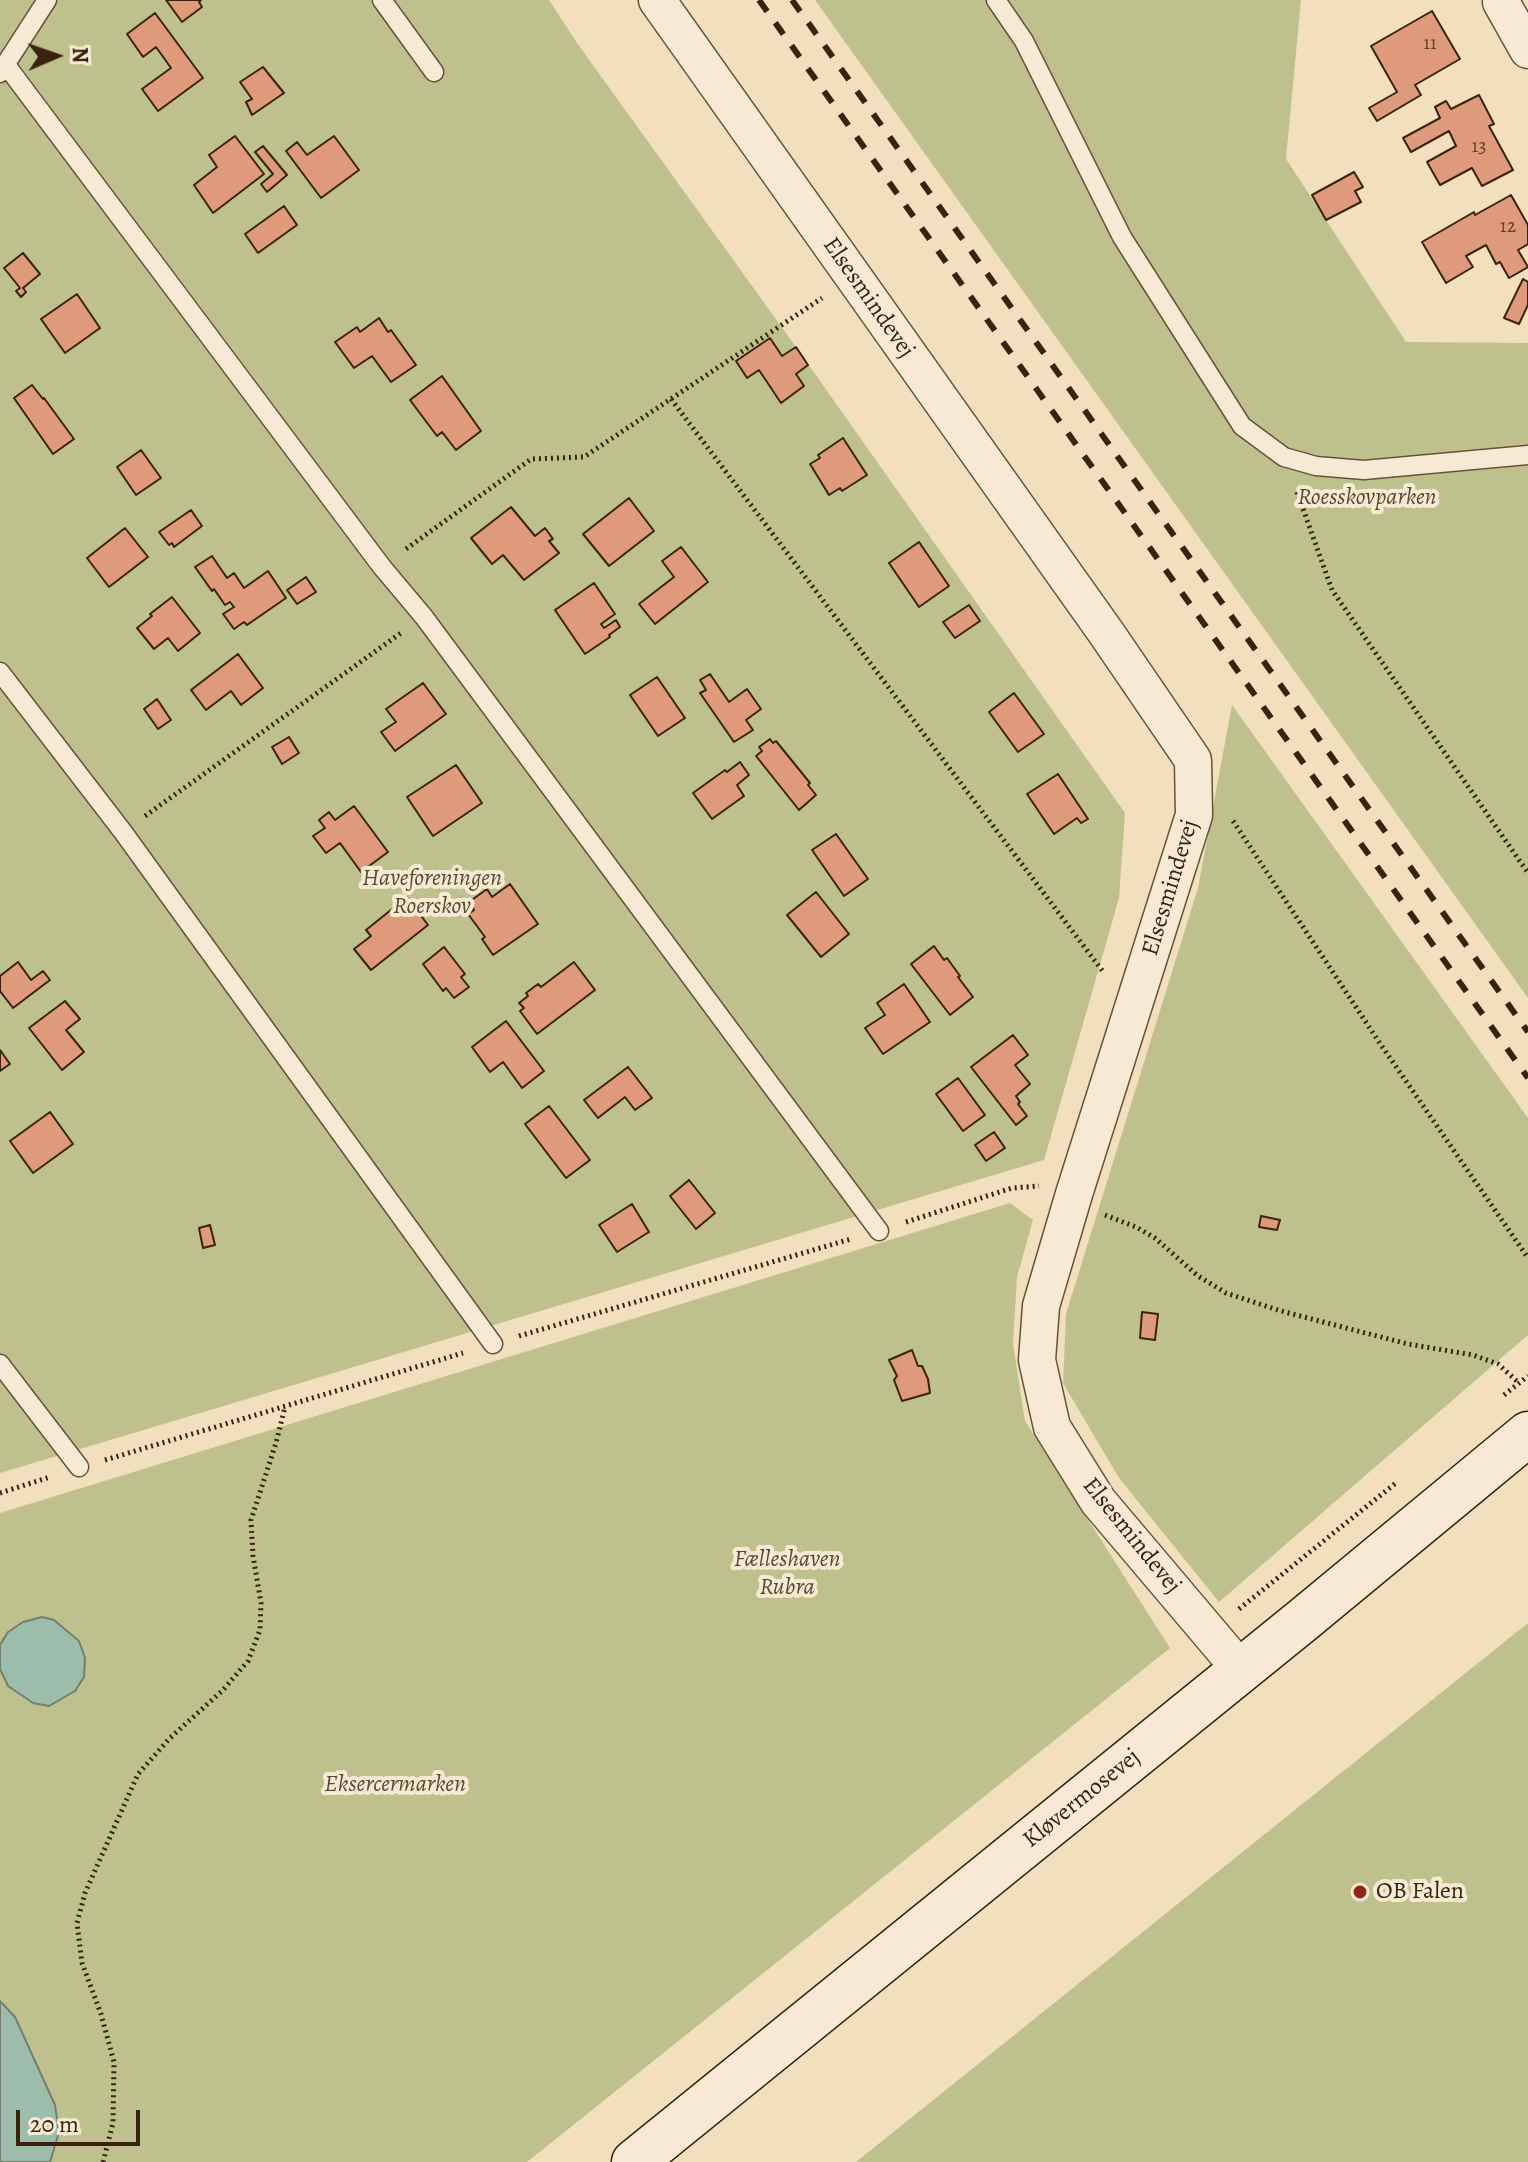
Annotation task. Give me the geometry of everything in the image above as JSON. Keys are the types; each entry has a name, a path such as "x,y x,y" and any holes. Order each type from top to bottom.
{"main road":[{"name":"Kløvermosevej","path":"634,2162 1528,1434"}],"street":[{"name":"Elsesmindevej","path":"657,0 1193,760 1194,815 1041,1306 1037,1360 1052,1427 1098,1501 1241,1670"},
{"path":"1501,2 1528,50"}],"lane":[{"path":"47,0 3,69 382,567 424,617 879,1231"},
{"path":"382,0 434,72"},
{"path":"996,0 1024,41 1122,237 1242,426 1284,457 1316,466 1364,470 1528,455"},
{"path":"0,672 123,832 493,1344"},
{"path":"0,1364 79,1467"}],"path":[{"path":"382,567 531,459 584,457 853,277"},
{"path":"671,399 1133,1013"},
{"path":"1284,457 1332,590 1528,873"},
{"path":"123,832 424,617"},
{"path":"1193,760 1388,1055 1528,1258"},
{"path":"0,1493 879,1231 1012,1188 1031,1185 1074,1194 1100,1213 1136,1227 1155,1238 1198,1276 1226,1293 1259,1305 1408,1344 1473,1355 1498,1364 1519,1383"},
{"path":"1495,1403 1528,1376"},
{"path":"103,2162 113,2123 114,2062 82,1963 77,1923 85,1893 138,1774 248,1661 260,1630 261,1603 251,1520 285,1406"},
{"path":"1210,1633 1408,1473"}],"green space":[{"name":"Haveforeningen Roerskov","path":"0,0 549,0 1125,813 1119,898 1044,1160 0,1473"},
{"name":"Roesskovparken","path":"815,0 1301,0 1286,159 1406,342 1528,343 1528,998"},
{"path":"1232,705 1528,1118 1528,1335 1219,1602 1119,1478 1063,1383 1066,1314 1198,888"},
{"name":"Eksercermarken","path":"1010,1203 1033,1220 1017,1277 1013,1344 1025,1421 1170,1648 527,2162 0,2162 0,1513"},
{"name":"OB Falen","path":"1528,1623 1528,2162 856,2162"}],"shaded area":[{"path":"42,1617 54,1620 79,1641 85,1658 84,1677 75,1691 49,1706 33,1703 8,1686 0,1669 0,1645 8,1632 23,1622"},
{"path":"0,2001 15,2017 55,2105 59,2132 50,2162 0,2162"}],"building":[{"path":"166,0 201,0 202,7 182,22"},
{"path":"1432,11 1460,59 1415,85 1421,95 1377,121 1369,108 1397,92 1371,46"},
{"path":"155,13 203,78 158,111 142,89 171,68 156,47 143,57 127,34"},
{"path":"263,67 284,93 252,115 246,102 252,99 240,82"},
{"path":"1479,95 1494,124 1489,126 1513,170 1482,186 1472,168 1440,185 1427,162 1456,146 1449,131 1411,152 1403,138 1440,118 1435,107 1446,101 1451,109"},
{"path":"235,136 264,174 213,213 194,185 217,167 209,155"},
{"path":"334,136 359,170 321,198 286,151 297,142 307,155"},
{"path":"263,146 287,175 267,192 261,184 273,174 255,152"},
{"path":"1354,172 1363,187 1355,191 1361,202 1326,220 1312,195"},
{"path":"1511,195 1528,225 1528,244 1518,250 1528,267 1509,278 1500,262 1496,264 1486,245 1466,256 1473,267 1446,283 1422,242"},
{"path":"284,206 297,225 258,253 245,234"},
{"path":"23,253 40,274 23,288 26,292 21,297 16,291 20,288 4,268"},
{"path":"1523,279 1528,282 1528,305 1519,324 1504,318"},
{"path":"77,294 100,328 65,353 41,319"},
{"path":"379,318 416,365 391,382 372,356 354,368 335,342 357,327 360,332"},
{"path":"770,338 782,356 796,347 808,365 796,374 804,386 781,403 759,370 747,378 736,361"},
{"path":"442,376 481,431 456,450 442,432 437,436 410,400"},
{"path":"32,385 74,439 53,454 14,398"},
{"path":"843,438 867,475 842,491 840,488 829,495 810,464"},
{"path":"141,450 161,478 136,495 117,467"},
{"path":"629,498 654,531 609,566 583,534"},
{"path":"511,507 535,536 545,528 553,539 549,541 559,553 524,580 503,555 492,564 471,538"},
{"path":"191,510 202,526 174,547 172,543 169,545 159,532"},
{"path":"125,528 148,557 109,587 87,558"},
{"path":"919,542 949,586 919,607 889,563"},
{"path":"681,547 708,582 655,624 639,604 674,577 662,561"},
{"path":"212,556 227,578 234,573 244,588 268,571 286,598 247,625 244,622 234,629 223,614 234,607 230,602 225,605 195,567"},
{"path":"306,577 316,592 297,604 287,590"},
{"path":"594,583 615,614 601,624 604,628 616,620 620,627 585,654 555,610"},
{"path":"172,597 200,633 178,651 168,638 154,649 137,628"},
{"path":"969,605 980,621 955,638 943,622"},
{"path":"238,654 263,688 241,705 231,691 206,710 191,690"},
{"path":"710,674 729,702 747,689 761,709 746,720 753,730 734,742 700,693 706,690 700,680"},
{"path":"657,677 685,718 658,736 630,695"},
{"path":"423,683 446,714 395,751 381,732 396,722 386,709"},
{"path":"1014,693 1044,734 1018,752 989,712"},
{"path":"157,699 171,720 158,729 144,709"},
{"path":"289,737 299,753 282,764 272,747"},
{"path":"770,739 773,743 776,741 816,795 799,810 756,756 762,751 759,747"},
{"path":"740,762 749,775 737,785 744,796 712,819 693,793"},
{"path":"456,765 482,803 433,836 407,797"},
{"path":"1058,774 1088,819 1081,823 1077,818 1054,834 1027,794"},
{"path":"354,806 388,852 361,872 340,843 326,853 313,836 325,828 319,820 329,812 335,820"},
{"path":"836,834 868,879 844,896 812,850"},
{"path":"510,884 538,924 493,955 482,939 485,937 468,914 474,910 469,902 487,889 492,897"},
{"path":"816,892 849,934 821,957 787,915"},
{"path":"407,897 428,925 371,970 354,949 371,936 366,930"},
{"path":"934,946 944,960 947,958 973,997 950,1015 911,964"},
{"path":"444,947 465,974 461,977 469,987 454,998 446,988 443,991 423,964"},
{"path":"18,962 31,980 43,971 50,980 13,1008 0,991 0,976"},
{"path":"574,962 595,990 537,1034 520,1011 524,1008 519,1003 538,984 541,987"},
{"path":"904,984 930,1022 883,1054 865,1028 885,1015 877,1003"},
{"path":"65,1001 80,1019 66,1030 84,1052 62,1070 29,1028"},
{"path":"506,1021 544,1071 522,1088 503,1062 490,1072 472,1047"},
{"path":"1013,1035 1028,1055 1015,1065 1030,1084 1016,1096 1027,1116 1016,1125 971,1067"},
{"path":"0,1050 10,1064 0,1071"},
{"path":"628,1067 652,1098 635,1110 625,1097 598,1118 584,1100"},
{"path":"958,1078 985,1115 963,1131 936,1094"},
{"path":"549,1106 590,1160 566,1178 525,1124"},
{"path":"50,1112 73,1144 33,1173 10,1141"},
{"path":"994,1132 1005,1148 986,1161 975,1145"},
{"path":"689,1180 715,1213 696,1229 670,1196"},
{"path":"632,1204 649,1232 617,1252 599,1225"},
{"path":"1261,1216 1280,1220 1277,1230 1259,1227"},
{"path":"210,1225 215,1245 203,1248 199,1228"},
{"path":"1142,1312 1158,1314 1155,1340 1140,1338"},
{"path":"912,1350 918,1366 922,1366 928,1379 930,1393 902,1401 894,1380 897,1376 889,1360"}],"railway":[{"path":"759,0 1528,1078"},
{"path":"792,0 1528,1032"}],"place":[{"name":"OB Falen","path":"1360,1892"}],"park label":[{"name":"Fælleshaven Rubra","path":"787,1574"}]}
